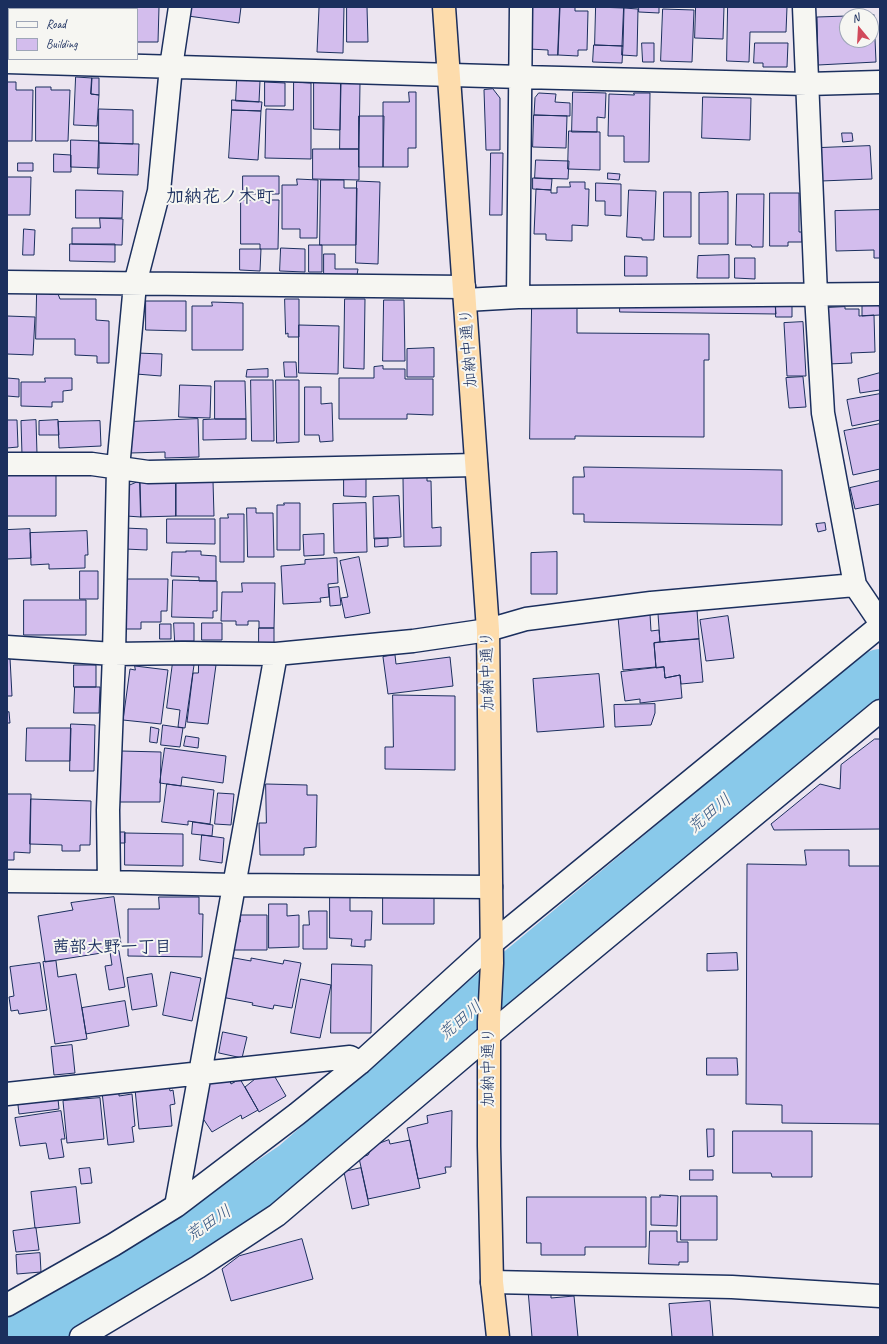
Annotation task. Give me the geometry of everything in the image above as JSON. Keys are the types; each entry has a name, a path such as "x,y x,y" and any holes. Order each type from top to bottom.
{"highway":[{"name":"加納中通り","path":"444,7 488,630 491,887 489,1146 492,1282 498,1337"}],"street":[{"path":"109,882 108,810 114,654 118,468 135,284 159,191 170,68 180,7"},
{"path":"518,297 521,7"},
{"path":"804,7 816,295 823,413 855,585 880,622"},
{"path":"7,62 170,68 807,84 880,82"},
{"path":"7,282 135,284 465,294 518,297 880,294"},
{"path":"7,464 92,464 148,472 476,465"},
{"path":"7,647 114,654 183,652 276,654 413,641 488,630 526,619 651,603 855,585"},
{"path":"7,1306 113,1245 176,1206 297,1114 360,1064 880,626"},
{"path":"176,1206 276,654"},
{"path":"81,1337 198,1267 277,1215 489,1029 880,712"},
{"path":"7,881 491,887"},
{"path":"7,1094 350,1057 360,1064"},
{"path":"492,1282 732,1287 880,1296"}],"building":[{"path":"45,7 88,7 88,8"},
{"path":"99,7 127,7 127,8"},
{"path":"159,7 158,42 138,42 138,8 127,8"},
{"path":"190,7 241,7 239,23 188,16"},
{"path":"344,7 343,53 317,52 319,8"},
{"path":"347,7 367,7 368,42 347,42"},
{"path":"530,7 560,7 558,55 548,55 548,50 529,49"},
{"path":"560,7 575,7 575,11 588,11 587,50 578,50 578,56 558,55"},
{"path":"596,7 624,8 623,46 595,45"},
{"path":"639,7 659,7 659,13 639,12"},
{"path":"696,7 724,7 723,39 695,38"},
{"path":"728,7 787,7 786,32 750,32 749,62 727,61"},
{"path":"624,8 638,9 637,56 622,55"},
{"path":"663,9 694,10 692,62 661,61"},
{"path":"7,15 8,15 8,40"},
{"path":"839,16 839,48 875,48 876,62 818,65 817,17"},
{"path":"642,43 654,43 654,62 643,62"},
{"path":"755,43 788,43 787,67 763,67 763,63 754,63"},
{"path":"594,45 623,46 622,63 593,62"},
{"path":"76,77 92,78 91,94 99,95 97,126 74,125"},
{"path":"92,78 99,78 99,95 91,94"},
{"path":"237,80 260,81 259,102 236,101"},
{"path":"7,82 16,82 16,90 33,90 32,141 7,141"},
{"path":"265,82 285,83 285,106 265,106"},
{"path":"294,82 311,83 311,159 265,158 266,109 293,110"},
{"path":"314,82 341,83 340,130 314,129"},
{"path":"341,82 360,83 359,149 340,149"},
{"path":"36,87 51,87 51,90 70,90 68,141 36,141"},
{"path":"493,89 500,98 500,150 486,150 484,90"},
{"path":"409,92 416,92 416,148 408,148 408,167 383,167 383,102 409,102"},
{"path":"573,92 606,93 605,118 597,117 597,132 572,132"},
{"path":"539,93 556,94 555,102 570,103 570,116 534,115 535,98"},
{"path":"634,93 650,93 649,162 624,162 624,136 608,136 609,94 634,95"},
{"path":"703,97 751,98 750,140 702,138"},
{"path":"232,100 262,102 261,111 232,110"},
{"path":"99,109 133,110 133,144 99,143"},
{"path":"232,110 261,111 258,160 229,158"},
{"path":"534,115 567,116 566,148 533,147"},
{"path":"359,116 384,116 383,167 359,167"},
{"path":"569,131 600,132 600,170 568,169"},
{"path":"842,133 852,133 853,141 843,142"},
{"path":"71,140 99,141 99,168 71,167"},
{"path":"99,143 139,144 138,175 98,174"},
{"path":"870,146 872,179 821,181 819,148"},
{"path":"313,149 359,149 359,180 313,179"},
{"path":"491,153 503,153 502,215 490,215"},
{"path":"54,154 71,155 71,172 54,172"},
{"path":"536,160 569,161 568,179 535,178"},
{"path":"18,163 33,163 33,171 18,171"},
{"path":"608,173 620,174 619,180 608,179"},
{"path":"243,176 279,176 279,194 243,194"},
{"path":"7,177 31,177 30,215 7,215"},
{"path":"533,178 552,179 551,190 533,189"},
{"path":"297,179 318,180 317,238 300,238 300,229 282,229 282,185 297,185"},
{"path":"321,180 344,180 344,188 357,188 356,245 320,245"},
{"path":"357,181 380,182 378,264 356,263"},
{"path":"570,182 585,182 585,189 589,189 588,226 572,225 572,241 546,240 546,234 534,234 536,189 551,190 551,193 557,193 557,187 570,187"},
{"path":"596,183 621,184 621,216 605,215 605,201 596,201"},
{"path":"76,190 123,191 122,218 76,218"},
{"path":"629,190 656,191 654,240 642,240 642,238 627,237"},
{"path":"664,192 691,192 691,237 664,237"},
{"path":"728,192 728,244 699,244 699,193"},
{"path":"770,193 799,193 799,232 802,232 802,242 788,242 788,246 770,246"},
{"path":"737,194 764,194 763,247 736,245"},
{"path":"241,200 279,200 278,249 260,249 260,244 241,244"},
{"path":"880,210 880,258 874,258 874,250 836,251 835,211"},
{"path":"100,218 123,219 122,245 72,244 72,228 100,228"},
{"path":"24,229 35,230 34,255 23,255"},
{"path":"70,244 115,244 115,262 70,261"},
{"path":"309,245 322,245 322,272 309,272"},
{"path":"281,248 305,249 305,272 280,271"},
{"path":"240,249 261,249 260,271 240,270"},
{"path":"324,254 335,254 335,269 358,269 357,275 324,275"},
{"path":"729,255 729,278 697,278 698,256"},
{"path":"625,256 647,257 647,276 625,276"},
{"path":"735,258 755,258 755,279 735,278"},
{"path":"37,293 58,294 60,299 96,299 96,320 109,321 109,363 97,363 97,356 75,355 75,339 36,339"},
{"path":"285,299 299,299 299,337 288,337 288,333 286,334"},
{"path":"345,299 365,299 364,369 344,368"},
{"path":"384,300 404,300 405,361 383,361"},
{"path":"146,301 186,301 186,331 146,330"},
{"path":"212,302 243,303 243,350 192,350 192,306 212,306"},
{"path":"620,302 775,304 776,314 620,312"},
{"path":"879,303 880,315 862,316 862,304"},
{"path":"776,304 792,304 792,317 776,317"},
{"path":"532,306 577,306 577,333 709,334 709,360 704,360 704,437 575,436 575,439 530,439"},
{"path":"845,307 845,309 859,309 859,316 874,315 875,352 851,353 852,363 828,364 825,308"},
{"path":"7,316 35,317 33,355 7,354"},
{"path":"803,322 806,376 787,376 784,323"},
{"path":"299,325 339,326 338,374 299,373"},
{"path":"434,348 434,377 407,377 407,349"},
{"path":"137,353 162,354 161,376 136,374"},
{"path":"284,362 296,362 297,377 285,377"},
{"path":"383,366 383,369 405,369 405,379 433,379 433,415 407,414 407,419 339,419 339,378 374,378 374,367"},
{"path":"268,369 268,377 246,377 247,370"},
{"path":"880,373 880,390 860,393 858,379"},
{"path":"803,377 806,407 789,408 786,378"},
{"path":"7,378 19,379 19,397 7,396"},
{"path":"45,378 72,378 72,390 63,391 63,402 52,402 52,407 21,406 21,382 45,382"},
{"path":"251,380 273,380 274,441 252,441"},
{"path":"276,380 299,380 299,442 277,443"},
{"path":"215,381 245,381 246,419 215,419"},
{"path":"180,385 211,386 210,418 179,417"},
{"path":"305,387 321,387 321,404 332,403 333,441 320,442 319,435 305,435"},
{"path":"880,394 880,420 852,426 847,400"},
{"path":"198,419 199,457 165,458 165,452 130,453 129,422"},
{"path":"246,419 246,439 203,440 203,420"},
{"path":"7,420 17,420 18,447 7,448"},
{"path":"36,420 37,454 22,455 21,421"},
{"path":"58,420 59,435 39,435 39,421"},
{"path":"100,421 101,446 59,448 58,422"},
{"path":"880,424 880,469 853,475 844,431"},
{"path":"584,467 782,470 782,525 584,522 584,514 573,514 573,477 584,477"},
{"path":"7,475 56,475 56,516 7,516"},
{"path":"344,477 366,477 366,497 344,496"},
{"path":"427,477 427,481 431,481 432,528 441,527 441,546 404,547 403,478"},
{"path":"140,481 141,517 126,516 126,487"},
{"path":"140,481 176,481 176,516 141,517"},
{"path":"176,481 213,481 214,516 176,516"},
{"path":"880,481 880,504 855,509 850,488"},
{"path":"399,496 401,537 374,539 373,497"},
{"path":"284,503 300,503 300,550 277,550 277,505 284,505"},
{"path":"366,503 367,552 334,553 333,504"},
{"path":"247,508 256,508 256,513 273,513 274,557 248,557"},
{"path":"228,514 244,514 244,562 220,562 220,518 228,518"},
{"path":"167,519 215,519 215,544 167,543"},
{"path":"825,523 826,530 818,532 816,524"},
{"path":"125,528 147,529 147,550 125,549"},
{"path":"30,529 31,558 7,559 7,530"},
{"path":"87,531 88,555 85,555 85,568 49,569 49,564 31,565 30,533"},
{"path":"324,534 324,555 304,556 303,535"},
{"path":"375,538 388,538 388,546 375,547"},
{"path":"201,551 201,555 216,556 216,581 199,581 199,577 171,576 172,552"},
{"path":"557,552 557,594 531,594 531,553"},
{"path":"359,557 370,613 345,618 341,598 348,597 340,561"},
{"path":"337,558 338,583 328,584 329,597 320,598 321,602 283,604 281,566 305,564 305,560"},
{"path":"80,571 98,571 98,599 80,599"},
{"path":"124,579 168,579 167,611 161,611 161,622 141,622 141,629 124,629"},
{"path":"173,580 217,581 217,611 213,611 213,618 172,617"},
{"path":"242,583 275,583 274,628 259,628 259,621 248,621 248,625 236,625 236,621 221,621 222,592 242,592"},
{"path":"339,587 341,605 330,606 329,588"},
{"path":"24,600 86,600 86,635 24,635"},
{"path":"697,610 699,639 660,642 658,614"},
{"path":"650,614 651,631 659,630 660,642 654,643 656,667 623,670 618,617"},
{"path":"728,616 734,658 706,661 700,620"},
{"path":"174,623 194,623 194,641 175,641"},
{"path":"202,623 222,623 222,640 202,640"},
{"path":"160,624 171,624 171,639 160,639"},
{"path":"259,628 274,628 274,643 259,643"},
{"path":"699,639 703,682 681,684 680,675 665,678 664,667 656,668 654,643"},
{"path":"395,655 396,664 450,657 453,686 388,694 383,657"},
{"path":"7,658 10,658 12,696 7,696"},
{"path":"173,662 194,665 185,728 178,727 180,710 167,708"},
{"path":"199,662 216,665 208,724 187,722 193,673 198,673"},
{"path":"74,665 96,665 96,687 74,687"},
{"path":"135,666 168,670 161,724 123,720 130,669 135,670"},
{"path":"664,667 665,678 680,675 682,698 640,703 640,699 625,701 621,672"},
{"path":"599,674 604,727 537,732 533,679"},
{"path":"75,687 100,687 99,713 74,713"},
{"path":"393,695 455,696 455,770 385,769 385,747 393,747"},
{"path":"655,704 655,713 651,725 615,727 614,705"},
{"path":"9,712 10,723 7,723 7,713"},
{"path":"71,724 95,725 94,771 70,771"},
{"path":"163,725 183,728 180,747 161,745"},
{"path":"151,727 159,729 157,743 150,742"},
{"path":"27,728 71,728 70,761 26,761"},
{"path":"186,736 199,738 198,748 184,746"},
{"path":"875,739 880,739 880,829 774,830 771,824 820,784 840,789 841,765"},
{"path":"165,748 226,756 223,783 182,777 181,786 160,783"},
{"path":"121,751 161,752 160,802 120,802"},
{"path":"167,784 214,790 210,824 188,821 188,825 162,822"},
{"path":"266,784 307,785 307,795 317,795 316,847 304,848 304,855 260,855 259,823 266,823"},
{"path":"218,793 234,794 231,825 215,824"},
{"path":"7,794 31,794 30,853 14,852 14,860 7,860"},
{"path":"31,799 91,801 90,845 80,845 80,851 62,851 62,845 30,844"},
{"path":"193,822 213,825 212,836 192,834"},
{"path":"116,832 125,832 125,843 116,843"},
{"path":"125,833 183,834 183,866 125,865"},
{"path":"202,835 224,838 222,863 200,860"},
{"path":"805,850 849,850 849,866 880,866 880,1124 782,1123 782,1105 746,1104 747,864 806,865"},
{"path":"383,894 434,894 434,924 383,924"},
{"path":"114,897 121,944 113,945 114,951 45,962 38,916 73,910 71,903"},
{"path":"159,897 199,897 199,914 203,914 202,957 128,956 128,909 159,909"},
{"path":"330,897 350,897 350,911 372,911 371,940 365,940 365,947 351,946 352,939 330,938"},
{"path":"269,904 287,904 287,916 299,915 299,947 269,948"},
{"path":"309,911 327,911 327,949 303,949 303,925 309,925"},
{"path":"240,915 267,915 267,950 234,950 234,922 240,922"},
{"path":"119,951 125,987 109,990 105,966 112,965 110,952"},
{"path":"737,953 738,970 707,971 707,954"},
{"path":"223,956 251,961 251,958 283,964 284,960 301,963 292,1008 274,1005 273,1009 252,1005 253,1003 216,996"},
{"path":"56,961 58,977 76,974 87,1039 55,1044 43,962"},
{"path":"40,963 47,1010 19,1014 18,1010 11,1011 9,997 14,996 10,967"},
{"path":"332,964 372,965 371,1033 331,1033"},
{"path":"171,972 201,978 192,1021 163,1015"},
{"path":"152,974 157,1006 132,1010 127,978"},
{"path":"301,979 331,985 320,1038 291,1033"},
{"path":"125,1001 129,1026 86,1034 82,1008"},
{"path":"223,1032 247,1037 242,1058 219,1053"},
{"path":"72,1045 75,1073 54,1075 51,1047"},
{"path":"707,1058 737,1058 738,1075 707,1075"},
{"path":"275,1077 286,1096 259,1112 245,1087 255,1079"},
{"path":"229,1078 231,1084 240,1079 258,1110 242,1119 241,1115 212,1132 204,1120 192,1118 205,1080"},
{"path":"169,1086 170,1091 173,1090 175,1104 170,1105 172,1126 139,1129 135,1089"},
{"path":"119,1091 119,1096 132,1094 135,1126 132,1127 134,1142 108,1145 102,1092"},
{"path":"100,1098 104,1139 67,1143 63,1101"},
{"path":"58,1099 59,1109 19,1114 18,1105"},
{"path":"61,1111 65,1139 61,1139 64,1157 49,1159 46,1143 20,1146 15,1118"},
{"path":"452,1111 451,1167 445,1167 446,1173 418,1179 407,1128 428,1123 427,1116"},
{"path":"707,1129 714,1129 714,1156 708,1157"},
{"path":"733,1131 812,1131 812,1177 772,1177 771,1173 733,1173"},
{"path":"389,1140 390,1144 410,1140 420,1188 368,1199 359,1158 368,1155 373,1146"},
{"path":"90,1168 92,1183 81,1184 79,1169"},
{"path":"361,1168 369,1205 352,1209 344,1172"},
{"path":"690,1170 713,1170 713,1180 690,1180"},
{"path":"76,1187 80,1223 35,1228 31,1192"},
{"path":"660,1195 678,1196 677,1226 651,1225 651,1197 660,1197"},
{"path":"681,1196 717,1196 717,1240 681,1240"},
{"path":"527,1197 646,1197 646,1247 585,1247 585,1255 541,1255 541,1243 527,1243"},
{"path":"36,1228 39,1250 16,1252 13,1231"},
{"path":"650,1231 677,1231 677,1242 688,1242 688,1262 679,1262 679,1265 649,1264"},
{"path":"302,1239 313,1279 231,1301 222,1269 239,1256"},
{"path":"40,1253 41,1272 17,1274 16,1255"},
{"path":"551,1288 551,1298 574,1296 578,1337 532,1337 528,1290"},
{"path":"710,1301 713,1337 672,1337 669,1304"}],"waterway":[{"name":"荒田川","path":"20,1337 170,1250 294,1166 449,1030 788,748 880,674"}],"district":[{"name":"加納花ノ木町","path":"220,197"},
{"name":"茜部大野一丁目","path":"112,948"}]}
